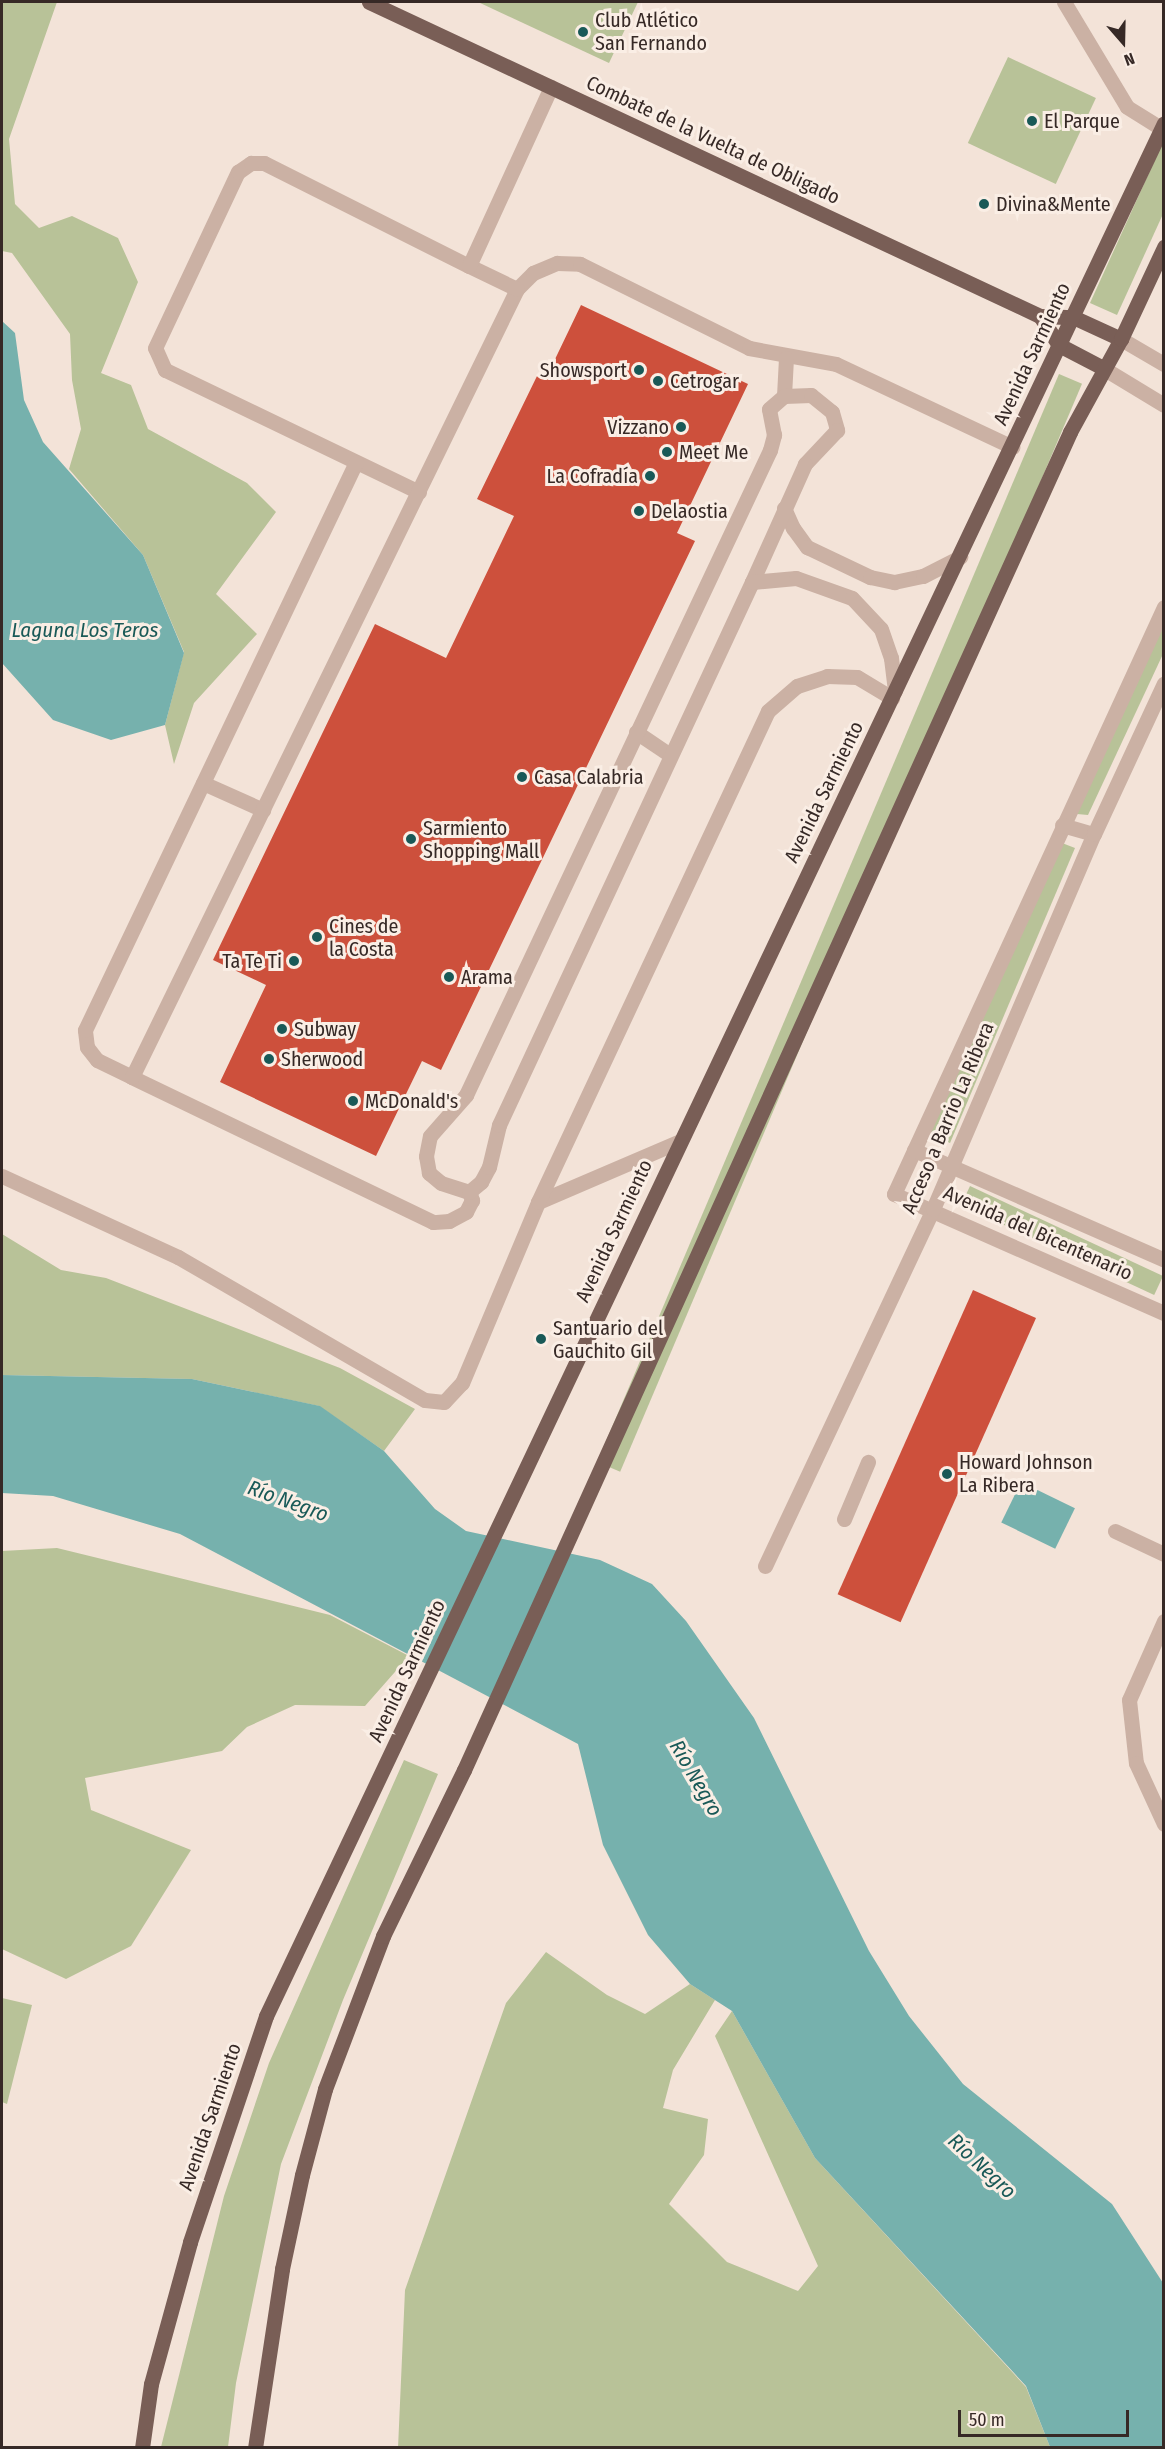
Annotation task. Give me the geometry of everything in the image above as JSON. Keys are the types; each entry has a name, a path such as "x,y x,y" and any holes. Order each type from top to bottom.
{"main road":[{"name":"Combate de la Vuelta de Obligado","path":"369,2 1040,316 1073,317 1121,339"},
{"name":"Avenida Sarmiento","path":"142,2448 151,2384 190,2242 266,2016 680,1141 960,557 1162,125"},
{"path":"255,2448 282,2269 325,2089 383,1936 464,1770 1070,432 1103,368 1121,339 1164,247"},
{"path":"1040,316 1059,345 1103,368"}],"street":[{"path":"1064,2 1127,107 1162,125"},
{"path":"469,266 551,87"},
{"path":"419,492 165,370 157,360 155,348 238,172 250,163 264,163 517,289"},
{"path":"132,1077 517,289 533,273 557,263 580,264 749,348 786,358 836,364 1012,447"},
{"path":"1121,339 1164,364"},
{"path":"784,396 786,358"},
{"path":"1103,368 1164,405"},
{"path":"800,393 822,400 832,412 837,430 805,464 499,1125 489,1167 481,1182 469,1192 441,1183 429,1173 426,1156 430,1136 466,1095 771,450 774,435 769,409 784,396 800,393"},
{"path":"356,462 85,1030 87,1047 97,1060 433,1222 449,1221 466,1212 472,1200 469,1192"},
{"path":"784,508 793,528 807,547 870,577 894,582 923,576 960,557"},
{"path":"2,1176 178,1257 425,1400 444,1402 462,1383 538,1202 768,711 796,686 827,676 857,677 894,694 891,658 881,629 852,598 796,578 752,582"},
{"path":"914,1150 1164,606"},
{"name":"Acceso a Barrio La Ribera","path":"765,1566 933,1209 1094,834 1164,683"},
{"path":"636,732 669,754"},
{"path":"203,783 263,810"},
{"path":"1062,825 1094,834"},
{"path":"538,1202 680,1141"},
{"name":"Avenida del Bicentenario","path":"1164,1260 914,1150 894,1194 933,1209 1164,1313"},
{"path":"844,1519 868,1462"},
{"path":"1115,1532 1164,1554"},
{"path":"1164,1621 1129,1700 1136,1763 1164,1824"}],"green space":[{"path":"2,2 57,2 9,139 15,204 39,228 72,216 118,238 138,282 101,373 131,385 148,429 247,483 276,512 216,594 257,634 194,703 174,764 165,725 184,652 143,555 69,469 81,429 72,380 70,334 12,253 2,251"},
{"name":"Club Atlético San Fernando","path":"478,2 638,2 609,63"},
{"name":"El Parque","path":"1008,57 1096,98 1056,184 968,143"},
{"path":"1163,142 1163,214 1117,315 1090,303"},
{"path":"1059,374 1082,384 620,1472 597,1462"},
{"path":"1163,622 1163,654 1088,815 1077,814 1076,806"},
{"path":"1062,843 1075,848 950,1143 929,1133"},
{"path":"970,1186 1163,1276 1154,1295 961,1205"},
{"path":"2,1234 61,1270 106,1278 340,1368 415,1409 384,1451 319,1406 192,1379 2,1375"},
{"path":"57,1548 330,1615 409,1656 365,1706 295,1705 247,1727 222,1751 85,1778 91,1810 191,1850 131,1946 66,1979 2,1949 2,1551"},
{"path":"404,1760 438,1774 343,2000 281,2164 236,2383 228,2447 161,2447 224,2196 269,2063"},
{"path":"546,1952 607,1995 645,2014 690,1984 715,2000 673,2070 663,2108 708,2119 704,2155 669,2204 727,2262 798,2291 818,2266 715,2036 732,2011 815,2158 1026,2387 1050,2447 398,2448 405,2290 506,2003"},
{"path":"2,1998 32,2005 7,2104 2,2102"}],"water":[{"name":"Laguna Los Teros","path":"2,321 15,333 24,400 43,442 143,555 184,653 165,725 111,740 53,720 2,663"},
{"name":"Río Negro","path":"2,1375 192,1379 320,1406 384,1451 435,1509 466,1531 600,1560 652,1584 686,1621 754,1718 869,1951 909,2016 963,2084 1112,2204 1163,2283 1163,2447 1050,2447 1026,2386 815,2158 732,2011 690,1984 648,1935 603,1845 578,1744 180,1534 53,1496 2,1493"},
{"path":"1021,1482 1075,1508 1055,1549 1001,1522"}],"building":[{"name":"Sarmiento Shopping Mall","path":"581,305 748,384 677,533 695,541 441,1070 422,1061 376,1156 220,1082 266,985 213,960 375,624 446,658 514,516 477,499 538,374 546,378"},
{"path":"973,1290 1036,1318 901,1622 838,1594"}],"place":[{"name":"Club Atlético San Fernando","path":"583,32"},
{"name":"El Parque","path":"1032,121"},
{"name":"Divina&Mente","path":"984,204"},
{"name":"Showsport","path":"639,370"},
{"name":"Cetrogar","path":"658,381"},
{"name":"Vizzano","path":"681,427"},
{"name":"Meet Me","path":"667,452"},
{"name":"La Cofradía","path":"650,476"},
{"name":"Delaostia","path":"639,511"},
{"name":"Casa Calabria","path":"522,777"},
{"name":"Sarmiento Shopping Mall","path":"411,839"},
{"name":"Cines de la Costa","path":"317,937"},
{"name":"Ta Te Ti","path":"294,961"},
{"name":"Arama","path":"449,977"},
{"name":"Subway","path":"282,1029"},
{"name":"Sherwood","path":"269,1059"},
{"name":"McDonald's","path":"353,1101"},
{"name":"Santuario del Gauchito Gil","path":"541,1339"},
{"name":"Howard Johnson La Ribera","path":"947,1474"}]}
